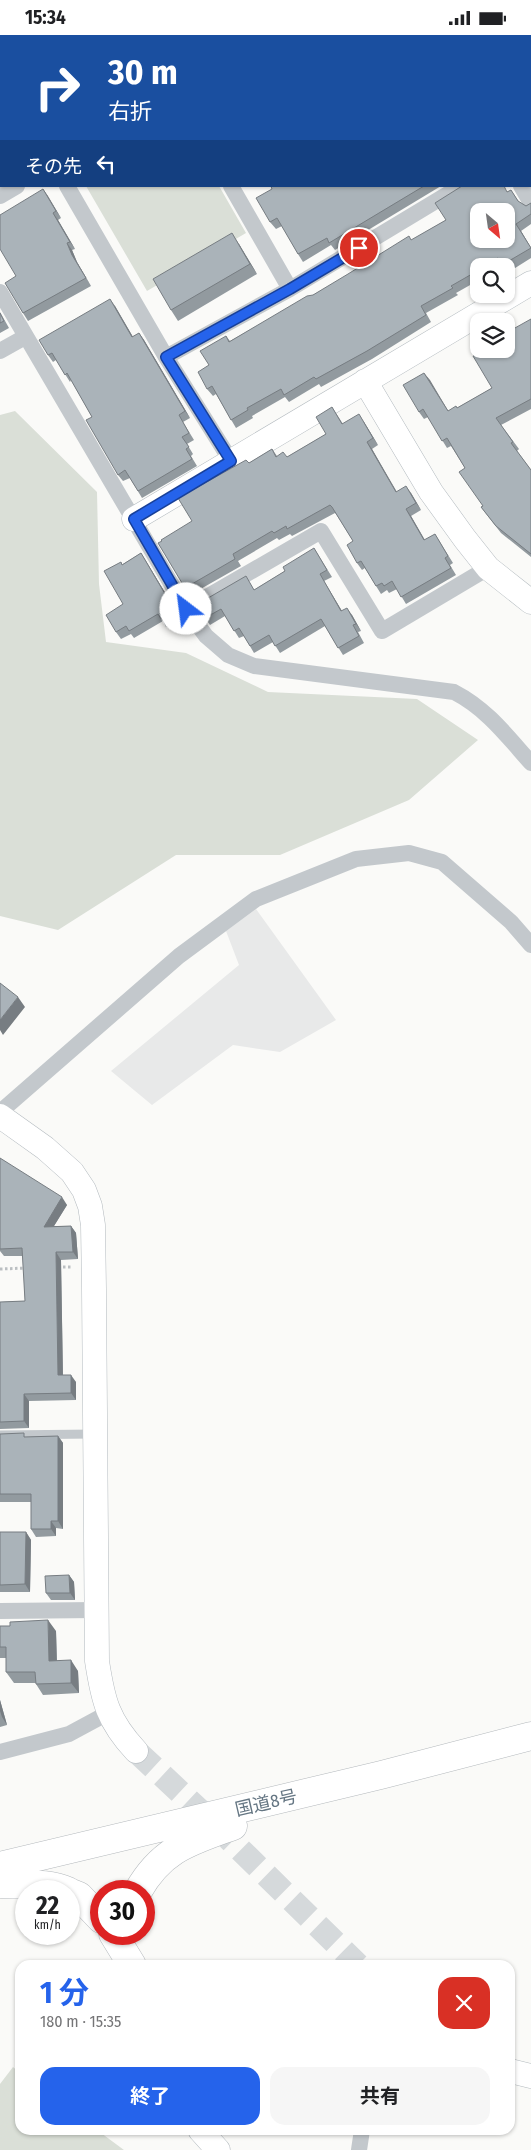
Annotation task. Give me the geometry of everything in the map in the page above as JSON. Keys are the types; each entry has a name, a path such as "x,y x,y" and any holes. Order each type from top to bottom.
{"highway":[{"name":"国道8号","path":"0,1866 381,1775 531,1736"},
{"path":"144,1880 149,1872 168,1855 191,1841 381,1775"},
{"path":"0,1884 15,1884"},
{"path":"80,1897 90,1908"},
{"path":"120,1945 129,1960"},
{"path":"132,1945 132,1960"}],"street":[{"path":"0,196 15,187"},
{"path":"68,187 166,357 231,461"},
{"path":"166,357 290,289 459,187"},
{"path":"522,187 531,203"},
{"path":"236,188 290,289"},
{"path":"134,519 531,283"},
{"path":"0,293 186,609 206,636 220,649 228,655 254,666 454,693 474,702 531,763"},
{"path":"0,351 25,337"},
{"path":"365,381 431,492 488,568 531,602"},
{"path":"186,609 321,531 382,631 488,568"},
{"path":"136,1751 120,1734 108,1713 101,1687 98,1661 93,1225 90,1206 84,1190 72,1172 45,1148 0,1114 179,956 256,899 356,859 409,853 442,862 511,922 531,945"},
{"path":"0,1611 96,1610"},
{"path":"0,1752 69,1734 108,1713"},
{"path":"515,2072 531,2076"},
{"path":"204,2135 218,2150"},
{"path":"358,2150 361,2135"}],"lane":[{"path":"0,1435 95,1434"}],"path":[{"path":"56,1267 93,1266"},
{"path":"0,1269 28,1268"}],"shaded area":[{"path":"87,187 220,187 246,233 147,291"},
{"path":"15,411 97,492 99,584 106,642 186,653 268,692 417,699 478,740 409,800 280,855 176,855 58,930 0,916 0,415"},
{"path":"256,909 336,1020 280,1052 233,1045 152,1105 111,1071 239,965 226,931"},
{"path":"13,2067 15,2069 15,2135 104,2135 124,2150 0,2150 0,2084"}],"building":[{"path":"271,187 422,187 329,243 327,238 298,254 277,218 270,222 256,198 272,189"},
{"path":"460,187 504,187 507,192 511,190 518,201 526,206 531,203 531,214 516,224 531,248 514,258 470,258 470,275 451,286 453,288 421,306 426,315 316,379 314,377 284,395 281,389 247,408 248,410 231,420 212,386 207,389 198,372 209,365 200,351 226,336 229,342 307,296 313,295 409,236 411,240 446,220 435,203"},
{"path":"43,189 56,211 53,213 70,242 67,243 72,255 86,278 23,313 5,283 16,276 0,249 0,215"},
{"path":"232,233 250,264 171,310 153,279"},
{"path":"110,299 132,337 139,333 185,411 179,415 189,433 182,437 189,447 186,449 192,459 138,491 125,470 118,475 86,420 92,417 67,373 65,375 52,353 48,355 39,340"},
{"path":"0,313 4,321 0,323"},
{"path":"531,319 531,399 496,418 513,442 511,443 531,470 531,554 496,526 481,507 483,506 459,472 465,468 447,438 442,441 423,409 419,412 403,385 424,373 448,411 456,406 457,408 492,388 474,358 515,358 515,328"},
{"path":"332,407 342,424 359,414 373,438 367,442 396,492 406,486 416,503 406,509 424,540 435,534 448,556 445,558 451,568 401,597 392,581 384,586 382,583 376,586 361,561 357,563 347,545 353,541 330,505 287,529 286,526 274,533 272,531 233,554 235,559 185,588 158,543 192,521 178,498 246,460 249,463 272,449 276,457 283,452 287,457 326,434 316,417"},
{"path":"314,548 327,570 320,574 341,611 347,608 356,624 353,625 359,636 338,648 321,619 275,646 269,635 250,646 239,628 234,631 221,609 205,618 196,605 246,576 254,590 285,571 283,567"},
{"path":"141,553 175,611 161,619 158,614 129,631 126,626 116,632 106,615 123,604 104,571 121,562 122,565"},
{"path":"0,983 18,997 0,1020"},
{"path":"0,1158 62,1197 44,1227 71,1226 73,1252 56,1252 58,1375 71,1375 71,1393 24,1394 24,1421 0,1422 0,1302 25,1301 22,1248 0,1249"},
{"path":"24,1433 24,1437 58,1436 58,1521 51,1521 51,1529 31,1529 31,1494 0,1494 0,1434"},
{"path":"0,1532 26,1532 25,1584 0,1585"},
{"path":"69,1575 70,1593 46,1593 45,1576"},
{"path":"48,1620 49,1661 71,1660 71,1683 36,1684 35,1672 6,1672 6,1647 0,1647 0,1626 10,1626 10,1622"}],"tunnel":[{"path":"136,1751 212,1822 353,1960"}],"route":[{"path":"186,609 134,519 231,461 166,357 290,289 359,248"}]}
